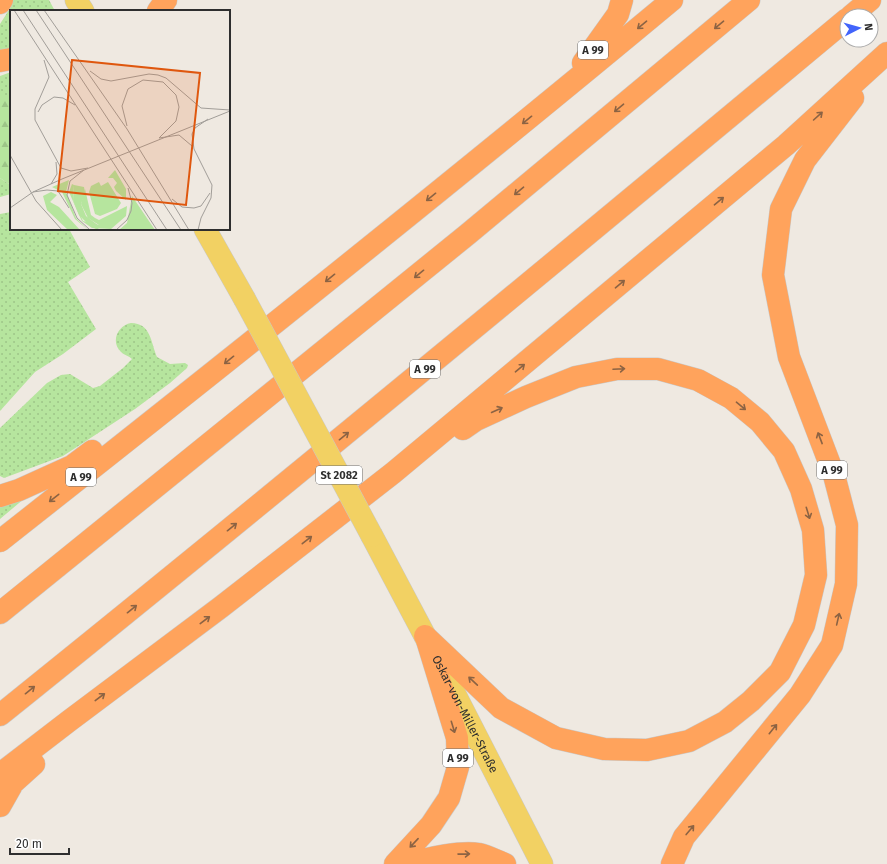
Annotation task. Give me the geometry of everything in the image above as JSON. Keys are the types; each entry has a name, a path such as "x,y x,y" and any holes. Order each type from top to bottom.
{"highway":[{"path":"159,10 166,0"},
{"name":"A 99","path":"557,96 595,47 618,14 622,0"},
{"path":"0,496 19,490 72,466 135,418 162,414 557,96 672,0"},
{"path":"0,613 468,234 749,0"},
{"path":"860,8 870,0"},
{"name":"A 99","path":"0,715 509,301 839,26"},
{"path":"0,774 221,608 393,473 786,145 887,53"},
{"path":"0,61 10,59"},
{"name":"A 99","path":"672,864 684,838 800,695 832,645 846,584 847,525 834,475 789,357 773,275 782,209 805,160 849,102 887,66"},
{"path":"393,473 414,468 476,420 526,397 576,377 617,369 658,369 698,380 731,398 760,422 784,451 801,489 813,530 816,575 804,625 780,672 751,700 725,722 689,740 647,750 604,749 556,738 501,708 425,636"},
{"name":"A 99","path":"0,541 162,414"},
{"name":"A 99","path":"395,864 431,825 448,798 458,767 457,738 425,636"},
{"path":"0,806 12,783 59,741 69,721"},
{"path":"412,864 418,861 448,854 479,854 505,864"}],"main road":[{"path":"76,0 82,10"},
{"name":"Oskar-von-Miller-Straße","path":"206,230 244,298 372,536 542,864"}],"green space":[{"path":"13,0 49,0 54,10 10,10 10,50 0,51 0,24 9,10"},
{"path":"10,72 10,96 0,96 0,76"},
{"path":"0,96 10,96 10,184 0,178"},
{"path":"0,178 10,184 10,194 0,197"},
{"path":"10,212 10,230 70,230 90,267 68,282 96,329 63,354 35,372 0,411 0,214"},
{"path":"131,323 143,326 149,335 157,357 170,364 185,363 188,365 187,368 170,383 135,409 63,456 4,478 0,476 0,428 47,383 61,375 70,374 93,388 100,386 123,368 132,359 122,353 118,348 116,339 119,330 126,324"},
{"path":"25,498 0,519 0,505"}]}
